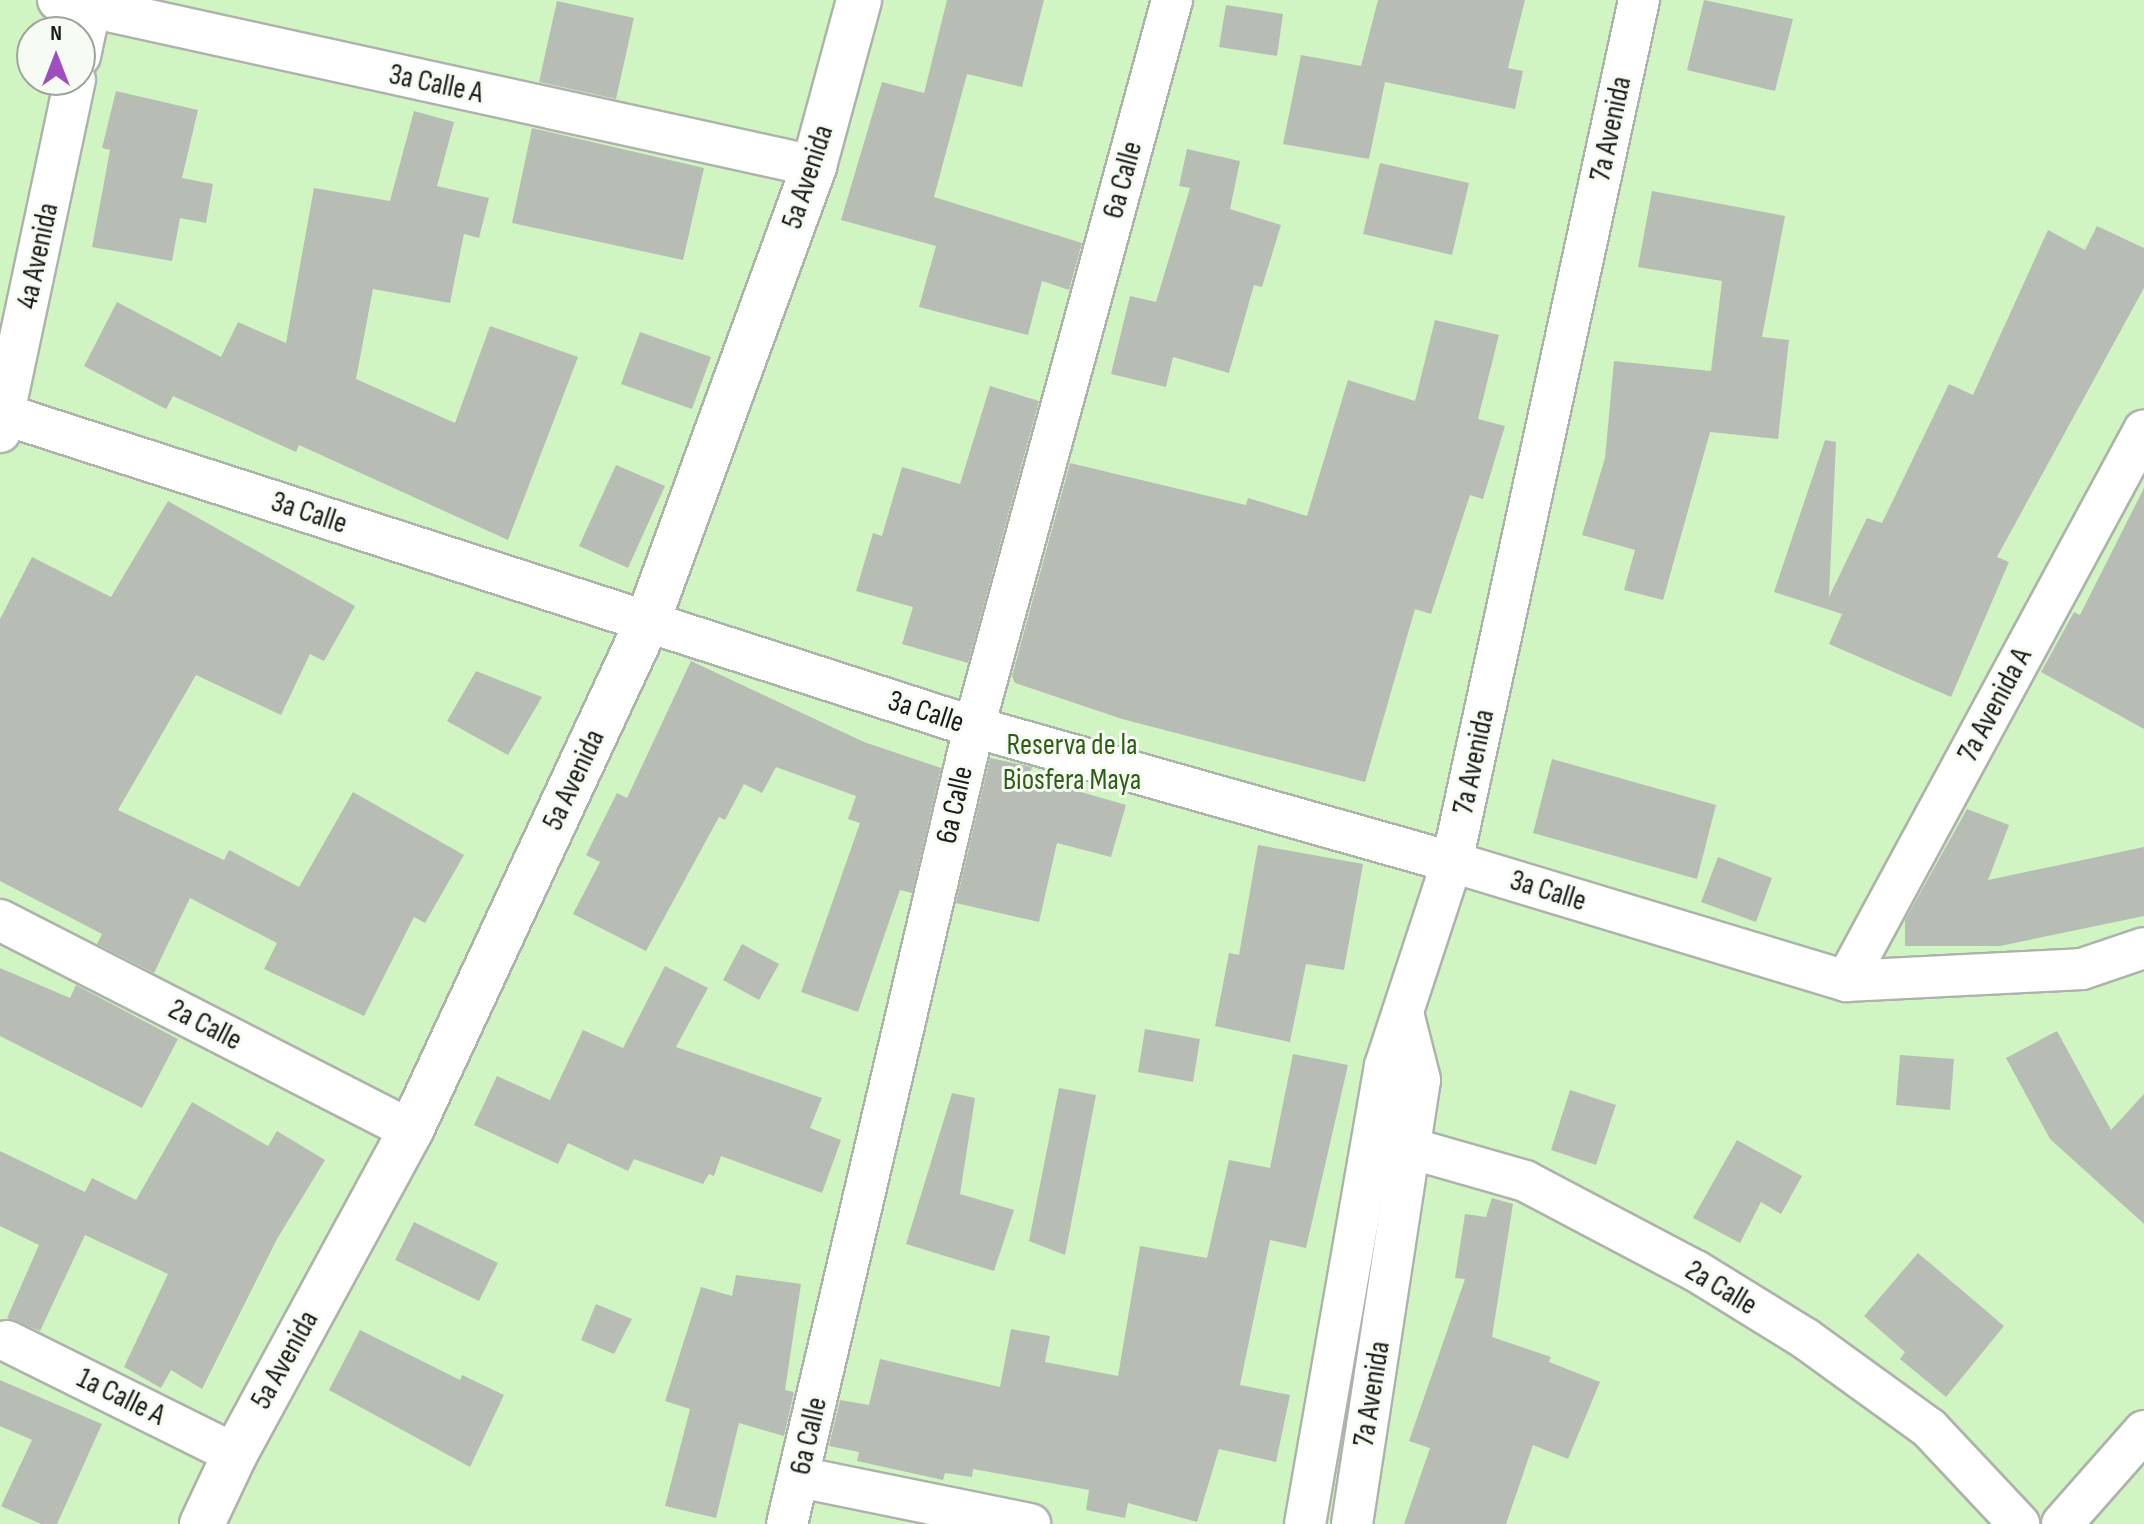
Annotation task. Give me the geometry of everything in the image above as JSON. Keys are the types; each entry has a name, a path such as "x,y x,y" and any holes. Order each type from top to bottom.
{"street":[{"name":"5a Avenida","path":"202,1524 235,1454 411,1130 647,623 814,166 859,0"},
{"name":"6a Calle","path":"787,1524 974,727 1172,0"},
{"name":"7a Avenida","path":"1352,1524 1391,1146 1420,1080 1403,1013 1452,862 1639,0"},
{"name":"3a Calle A","path":"80,3 814,166"},
{"name":"4a Avenida","path":"2,420 72,96"},
{"name":"3a Calle","path":"2,420 974,727 1452,862 1846,981 2082,969 2144,948"},
{"name":"7a Avenida A","path":"1846,981 2144,430"},
{"name":"2a Calle","path":"0,920 411,1130"},
{"name":"2a Calle","path":"1391,1146 1525,1181 1696,1271 1806,1339 1929,1428 2019,1524"},
{"path":"1305,1524 1391,1146"},
{"name":"1a Calle A","path":"7,1341 235,1454"},
{"path":"2062,1524 2144,1431"},
{"path":"799,1477 1030,1524"}],"green space":[{"name":"Reserva de la Biosfera Maya","path":"0,0 2144,0 2144,1524 0,1524"}],"building":[{"path":"947,0 1044,0 1022,87 967,74 934,197 1082,243 1069,290 1042,281 1028,335 919,307 936,246 841,220 882,82 924,93"},
{"path":"1378,0 1525,0 1508,68 1523,71 1515,109 1385,82 1369,159 1283,144 1301,55 1361,66"},
{"path":"1704,0 1793,19 1775,91 1687,70"},
{"path":"557,1 634,18 616,99 539,82"},
{"path":"1226,5 1283,14 1277,56 1219,47"},
{"path":"116,91 198,110 182,178 213,184 206,223 180,218 172,261 92,247 110,150 102,148"},
{"path":"414,111 454,122 437,186 489,198 479,238 464,234 450,303 373,289 356,379 455,423 490,326 578,357 508,540 299,445 296,452 173,396 166,409 84,366 117,302 221,357 238,322 286,343 314,188 390,201"},
{"path":"532,128 704,168 683,260 512,223"},
{"path":"1187,149 1240,161 1230,209 1281,225 1262,287 1254,285 1229,373 1173,357 1166,387 1111,374 1130,296 1156,302 1190,188 1179,186"},
{"path":"1380,163 1469,183 1452,255 1363,234"},
{"path":"1652,191 1785,216 1762,337 1789,340 1778,439 1710,432 1663,600 1624,590 1635,550 1582,535 1605,458 1614,361 1711,371 1722,281 1638,267"},
{"path":"2097,226 2144,248 2144,288 1997,557 2009,562 1951,697 1829,644 1842,614 1774,592 1825,440 1836,442 1829,597 1867,518 1882,523 1949,384 1973,395 2048,230 2085,250"},
{"path":"1435,320 1499,335 1478,419 1505,426 1483,499 1470,495 1431,614 1415,609 1365,782 1122,719 1015,683 1012,676 1070,463 1246,505 1248,498 1307,516 1348,380 1415,401"},
{"path":"640,332 711,357 692,409 621,384"},
{"path":"990,386 1039,401 968,663 902,644 913,607 856,591 873,533 882,536 902,467 960,484"},
{"path":"616,465 665,486 628,568 579,546"},
{"path":"2144,488 2144,729 2041,672 2074,612 2080,615"},
{"path":"168,501 355,606 324,661 310,654 281,715 196,675 118,810 224,860 229,850 299,887 353,792 464,855 425,923 414,917 364,1016 264,969 277,943 190,898 154,973 97,944 102,934 0,881 0,619 32,557 111,597"},
{"path":"691,661 864,742 941,768 912,893 900,890 858,1012 801,992 860,823 848,819 856,796 776,767 762,793 744,784 725,820 719,817 646,951 573,914 600,862 586,855 617,793 627,798"},
{"path":"476,671 542,697 508,755 447,721"},
{"path":"990,758 1032,767 1029,777 1126,805 1111,857 1057,843 1039,922 956,903"},
{"path":"1552,759 1716,805 1697,879 1533,833"},
{"path":"1967,809 2009,825 1988,880 2144,847 2144,916 2000,946 1905,946 1905,920"},
{"path":"1258,845 1363,864 1344,970 1306,964 1290,1042 1215,1026 1229,953 1239,955"},
{"path":"1718,857 1772,878 1756,922 1701,902"},
{"path":"742,944 779,964 759,1000 723,980"},
{"path":"665,966 708,988 676,1047 822,1098 810,1128 841,1140 822,1193 721,1156 714,1176 709,1174 703,1184 634,1159 628,1171 568,1143 558,1164 474,1125 497,1076 550,1100 583,1030 623,1048"},
{"path":"0,968 70,998 76,985 178,1039 142,1108 0,1036"},
{"path":"1145,1029 1200,1039 1193,1082 1138,1072"},
{"path":"2057,1031 2111,1130 2144,1094 2144,1224 2050,1139 2006,1058"},
{"path":"1293,1054 1348,1065 1306,1248 1270,1240 1240,1385 1290,1395 1276,1462 1219,1449 1197,1522 1128,1503 1125,1518 1086,1510 1089,1490 973,1469 972,1477 945,1473 943,1480 857,1461 859,1452 829,1446 840,1400 869,1405 880,1359 1000,1387 1011,1329 1050,1336 1045,1362 1118,1376 1140,1246 1207,1258 1229,1160 1270,1168"},
{"path":"1900,1055 1954,1059 1950,1110 1896,1105"},
{"path":"1059,1088 1096,1095 1065,1255 1029,1241"},
{"path":"1570,1090 1616,1105 1596,1165 1551,1150"},
{"path":"952,1093 975,1098 960,1194 1014,1210 994,1271 906,1244"},
{"path":"192,1102 268,1146 277,1131 325,1160 277,1239 202,1389 171,1370 161,1388 124,1367 168,1274 85,1235 40,1331 7,1318 39,1245 0,1226 0,1151 85,1192 92,1178 136,1200"},
{"path":"1737,1140 1802,1176 1781,1214 1761,1202 1740,1243 1693,1218"},
{"path":"1492,1198 1513,1204 1492,1337 1551,1357 1549,1362 1600,1382 1568,1459 1533,1445 1506,1524 1404,1524 1430,1448 1409,1441 1465,1279 1455,1278 1465,1214 1486,1217"},
{"path":"414,1222 498,1263 479,1301 395,1260"},
{"path":"1918,1253 2004,1326 1946,1397 1900,1359 1905,1352 1864,1316"},
{"path":"736,1275 801,1284 785,1390 794,1392 784,1436 739,1423 716,1518 665,1506 690,1409 665,1401 701,1287 732,1296"},
{"path":"596,1304 632,1319 614,1354 581,1340"},
{"path":"360,1330 460,1380 462,1375 504,1395 470,1467 329,1390"},
{"path":"0,1380 102,1424 57,1524 41,1524 1,1506 32,1440 0,1426"}]}
